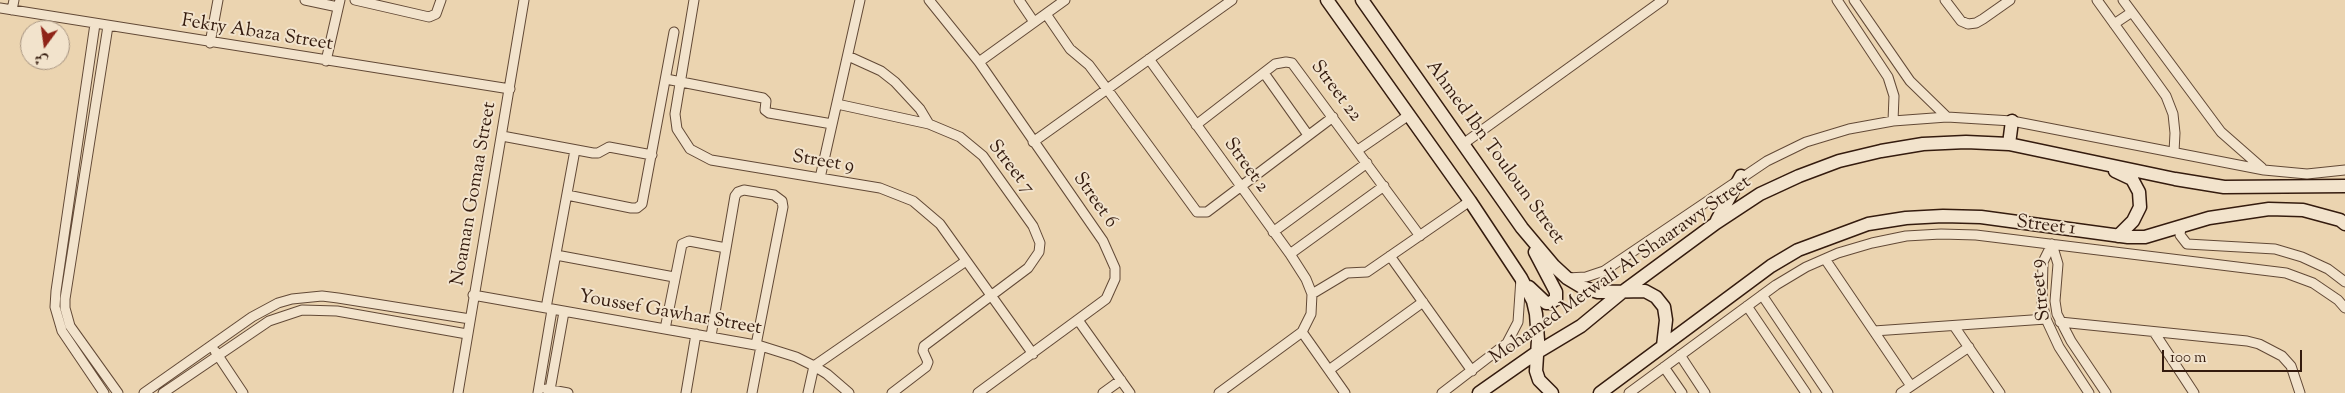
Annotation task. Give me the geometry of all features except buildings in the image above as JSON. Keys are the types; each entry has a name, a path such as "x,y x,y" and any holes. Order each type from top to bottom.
{"street":[{"path":"12,10 14,0"},
{"path":"210,43 218,0"},
{"path":"305,0 339,4 326,61"},
{"path":"356,0 430,17 436,14 440,0"},
{"name":"Noaman Gomaa Street","path":"458,393 524,0"},
{"name":"Street 9","path":"694,0 675,122 685,143 696,154 710,160 886,190 913,201 940,224 1032,354"},
{"path":"820,178 860,0"},
{"name":"Street 6","path":"929,0 979,62 1102,241 1115,268 1112,290 1106,299 978,393"},
{"path":"1019,0 1034,22"},
{"path":"979,62 1066,0"},
{"path":"1033,142 1232,0"},
{"path":"1327,0 1470,201 1521,278 1533,301 1536,314 1536,371 1539,380 1552,393"},
{"name":"Ahmed Ibn Touloun Street","path":"1362,0 1522,228 1554,266 1567,278 1582,287 1598,292 1645,291 1656,297 1664,307 1666,320 1663,346"},
{"path":"1463,144 1663,0"},
{"path":"1837,0 1888,77 1894,96 1893,121"},
{"path":"1854,0 1910,82 1947,117"},
{"path":"1945,0 1960,20 1968,24 1976,23 2010,0"},
{"path":"2097,0 2166,96 2173,114 2174,152"},
{"path":"2123,0 2221,132 2238,150 2264,170"},
{"name":"Fekry Abaza Street","path":"0,8 210,43 510,89"},
{"path":"2114,24 2132,12"},
{"path":"1046,14 1070,49 1086,62 1107,89 1194,210 1200,213 1206,212 1333,117"},
{"path":"95,24 55,307 58,323 66,338 104,393"},
{"path":"108,26 66,290 65,308 75,334 118,393"},
{"path":"567,195 637,208 643,201 674,32"},
{"path":"848,56 881,71 896,82 920,109 929,124"},
{"name":"Street 2","path":"1149,59 1290,254 1306,279 1312,294"},
{"name":"Street 22","path":"1196,125 1281,62 1292,64 1367,162 1420,236"},
{"path":"1264,73 1308,135"},
{"path":"666,79 762,98 766,101 765,110 769,113 832,124"},
{"name":"Street 7","path":"837,104 929,124 960,137 983,156 1038,234 1039,252 1035,261 926,344 923,351 928,359 926,367 892,393"},
{"path":"1358,150 1409,115"},
{"path":"1567,278 1586,277 1604,271 1741,176 1806,142 1849,129 1893,121 1947,117 2012,121 2264,170 2307,174 2345,170"},
{"path":"2009,144 2012,121"},
{"path":"502,136 595,153 611,147 652,155"},
{"name":"Mohamed Metwali Al Shaarawy Street","path":"1479,393 1536,353 1581,326 1621,293 1716,223 1760,194 1799,176 1839,161 1923,144 1966,142 2009,144 2224,187 2345,186"},
{"path":"568,393 539,390 556,256 575,150"},
{"path":"1273,232 1367,162"},
{"path":"2097,162 2132,179 2139,192 2140,208 2133,221 2118,236"},
{"path":"1716,223 1741,176"},
{"path":"1290,254 1384,186"},
{"path":"710,336 736,194 744,190 774,195 780,198 783,207 758,346 752,393"},
{"path":"1219,393 1302,332 1311,314 1312,294 1347,273 1367,272 1470,201"},
{"path":"1600,393 1771,266 1798,250 1868,224 1906,218 1943,216 1981,217 2118,236 2145,237 2208,218 2269,209 2303,210 2340,220 2345,224"},
{"path":"2185,226 2181,227 2180,235 2187,244 2275,250 2302,257 2328,269 2345,282"},
{"path":"1521,278 1546,303 1556,299 1556,292 1522,228"},
{"name":"Street 1","path":"1629,393 1762,295 1806,267 1872,243 1906,236 1976,235 2286,273 2313,283 2338,300 2345,308"},
{"path":"665,329 680,248 684,242 689,241 726,248"},
{"name":"Street 9","path":"2052,244 2043,262 2042,302 2046,320 2054,339 2089,393"},
{"name":"Street 9","path":"2052,244 2058,264 2055,301 2060,322 2106,393"},
{"path":"556,256 674,278"},
{"path":"1390,256 1472,371"},
{"path":"1825,260 1911,386"},
{"path":"808,393 814,366 966,261"},
{"path":"1442,393 1499,351 1514,333 1520,311 1521,278"},
{"name":"Youssef Gawhar Street","path":"473,295 758,346 814,366 827,374 849,393"},
{"path":"1762,295 1828,393"},
{"path":"144,393 265,309 285,301 307,296 338,298 470,319"},
{"path":"1329,370 1423,302"},
{"path":"1748,306 1806,393"},
{"path":"163,393 269,321 302,310 338,311 467,334"},
{"path":"550,390 564,312"},
{"path":"1078,320 1130,393"},
{"path":"1874,331 2046,320"},
{"path":"2060,322 2247,341 2272,348 2291,366 2300,393"},
{"path":"1954,326 2000,393"},
{"path":"1302,332 1345,393"},
{"path":"2154,332 2194,393"},
{"path":"686,393 696,334"},
{"path":"212,346 244,393"},
{"path":"1901,393 1969,347"},
{"path":"1680,355 1705,393"},
{"path":"1664,367 1682,393"},
{"path":"1103,393 1121,380"}]}
